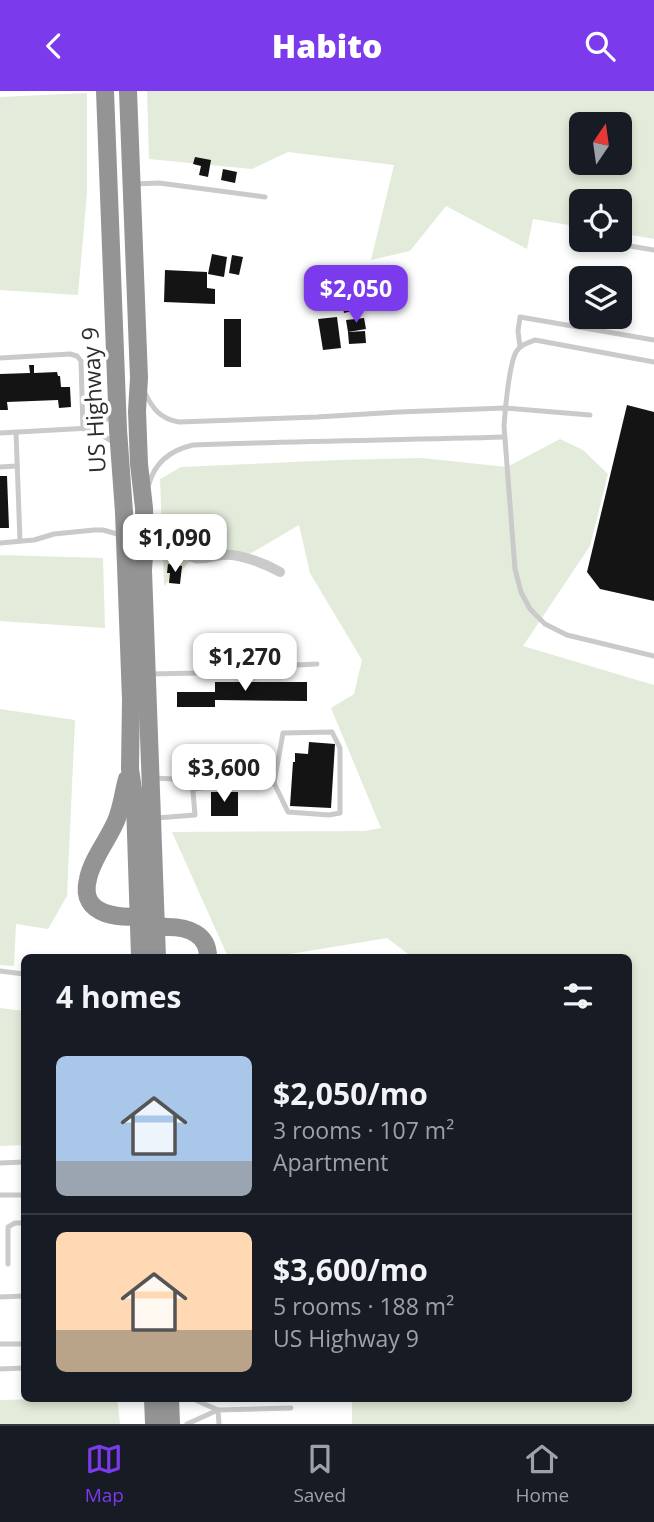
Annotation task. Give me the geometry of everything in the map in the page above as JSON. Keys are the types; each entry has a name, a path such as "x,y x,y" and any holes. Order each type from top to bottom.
{"highway":[{"name":"US Highway 9","path":"105,91 117,410 125,537 131,700 130,769 157,954"},
{"name":"US Highway 9","path":"128,91 153,818 151,919 140,950"},
{"path":"130,769 119,814 91,870 86,887 91,902 104,913 151,919 194,931 202,937 207,954"},
{"path":"153,1402 154,1424"},
{"path":"170,1402 171,1424"}],"street":[{"path":"145,541 174,541 196,558 223,554 238,556 280,572"}],"lane":[{"path":"132,184 159,183 265,197"},
{"path":"632,246 654,250"},
{"path":"654,340 520,317 520,347 514,358 505,408 515,569 521,592 530,609 545,624 567,635 654,656"},
{"path":"520,347 535,340 654,362"},
{"path":"0,358 70,354 77,356 81,361 83,429"},
{"path":"139,378 155,411 162,417 179,422 505,408 590,415"},
{"path":"0,433 90,428 106,420 117,410"},
{"path":"90,428 119,445"},
{"path":"16,432 20,541"},
{"path":"144,508 150,480 157,467 174,451 193,445 505,437"},
{"path":"0,467 17,466"},
{"path":"0,543 94,530 125,537"},
{"path":"274,665 285,636"},
{"path":"147,674 317,664"},
{"path":"332,731 340,748 340,813 329,815 288,812 274,783 283,733 332,731"},
{"path":"151,778 192,780 195,815 153,818"},
{"path":"193,789 274,783"},
{"path":"0,971 21,974"},
{"path":"0,1163 21,1162"},
{"path":"0,1195 21,1195"},
{"path":"8,1264 8,1227 21,1223"},
{"path":"0,1297 21,1296"},
{"path":"0,1344 21,1344"},
{"path":"0,1369 21,1368"},
{"path":"200,1402 218,1410"},
{"path":"187,1424 218,1410 291,1408"},
{"path":"218,1410 219,1424"}],"green space":[{"path":"147,91 654,91 654,239 632,235 632,189 569,189 569,225 533,219 527,249 446,206 410,251 371,260 394,165 288,152 252,169 149,159"},
{"path":"87,93 87,193 78,295 0,290 0,97"},
{"path":"560,439 583,450 608,474 590,546 523,646 654,685 654,1424 352,1424 352,1402 632,1402 632,954 408,954 387,938 290,954 227,954 172,832 365,831 381,828 331,708 354,694 362,660 310,573 299,525 241,559 194,558 164,586 160,479 181,467 338,460 422,458 507,467"},
{"path":"0,555 103,558 105,628 0,621"},
{"path":"0,709 75,720 67,896 48,929 16,924 14,966 0,965"},
{"path":"0,1008 21,1011 21,1145 0,1146"},
{"path":"0,1400 117,1402 120,1424 0,1424"}],"building":[{"path":"195,157 211,160 208,177 199,175 201,166 193,164"},
{"path":"223,169 237,172 235,183 221,180"},
{"path":"212,254 227,257 224,277 208,274"},
{"path":"232,255 243,257 239,275 229,273"},
{"path":"165,270 207,272 207,288 215,289 215,304 164,302"},
{"path":"354,278 361,309 344,313 338,282"},
{"path":"329,292 332,303 315,308 312,297"},
{"path":"337,317 341,348 323,350 318,319"},
{"path":"364,318 366,329 348,332 346,320"},
{"path":"224,319 241,319 241,367 224,367"},
{"path":"365,331 366,343 349,344 348,332"},
{"path":"29,365 34,365 34,373 57,372 61,387 70,387 71,407 59,408 58,400 7,402 8,410 0,410 0,374 30,373"},
{"path":"627,405 654,412 654,601 600,589 587,572"},
{"path":"0,476 7,476 9,528 0,528"},
{"path":"168,564 182,566 180,584 169,583"},
{"path":"215,682 307,682 307,701 215,700 215,707 177,707 177,692 215,692"},
{"path":"309,742 335,744 331,808 290,806 295,753 308,754"},
{"path":"211,792 238,792 238,816 211,816"}]}
